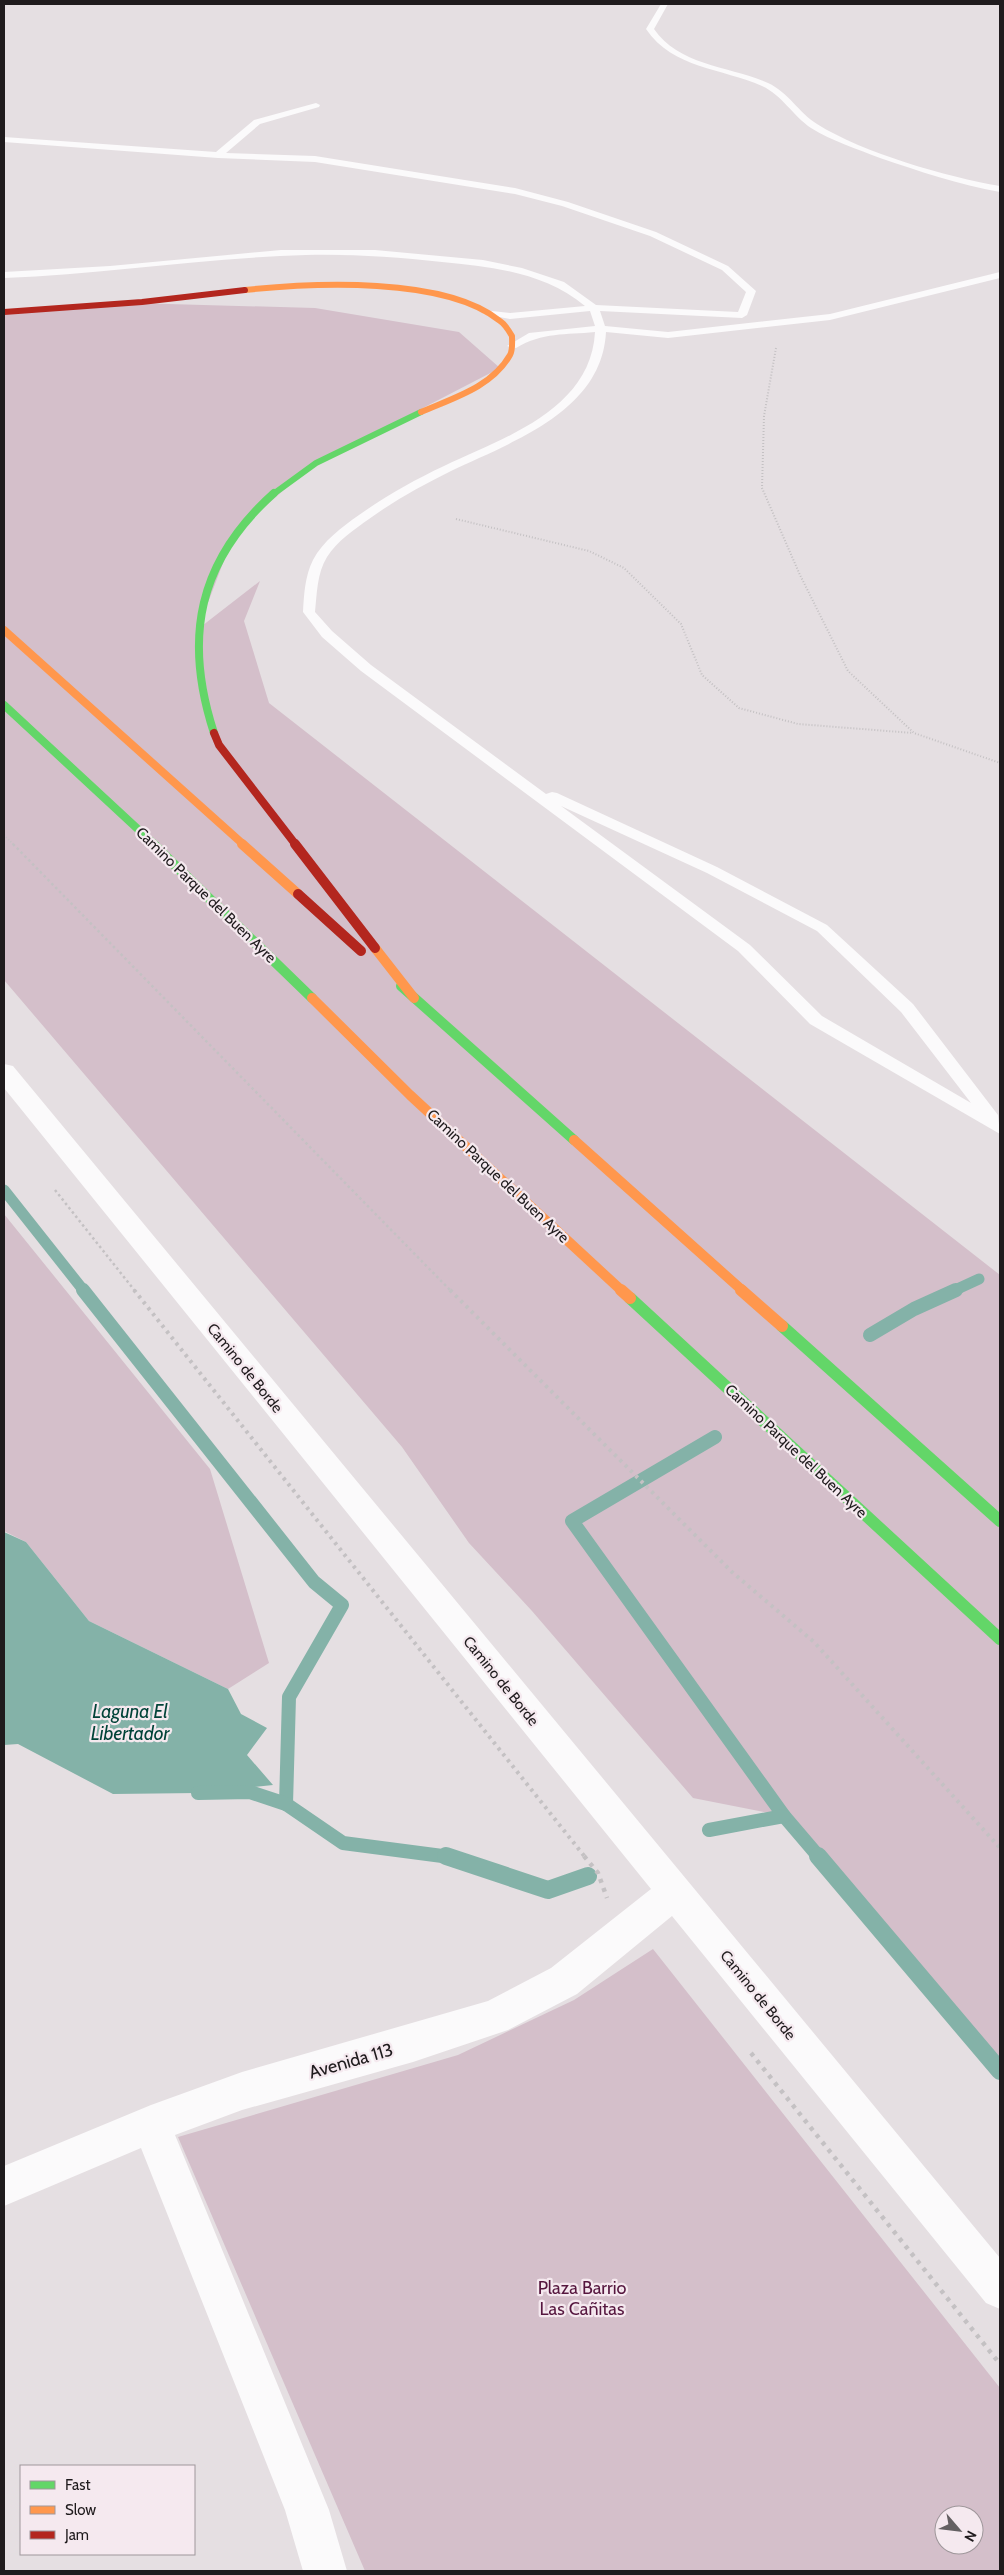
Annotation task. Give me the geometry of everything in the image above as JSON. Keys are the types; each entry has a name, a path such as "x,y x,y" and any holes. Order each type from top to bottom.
{"highway":[{"path":"4,312 266,289 344,285 380,286 424,291 487,312 499,318 511,331 512,346 506,362 481,384 332,454 278,488 248,517 224,550 206,588 197,630 195,657 198,683 204,708 219,745 414,998"},
{"path":"4,630 1000,1521"},
{"name":"Camino Parque del Buen Ayre","path":"4,704 182,871 410,1096 1000,1639"}],"street":[{"name":"Camino de Borde","path":"4,1072 1000,2289"},
{"name":"Avenida 113","path":"4,2186 151,2124 242,2091 413,2043 495,2016 564,1981 674,1892"},
{"path":"151,2124 306,2510 325,2571"}],"lane":[{"path":"664,4 650,30 654,40 686,59 766,85 786,98 802,119 829,136 925,170 1000,189"},
{"path":"218,155 257,122 316,105"},
{"path":"4,140 218,155 315,159 515,191 565,204 652,234 725,268 750,291 742,315"},
{"path":"4,275 308,252 409,255 481,262 519,270 564,286 593,308 598,314 602,329 596,364 579,390 557,410 530,428 425,480 388,502 345,532 324,553 311,580 309,612 327,634 366,668 744,948 816,1020 999,1127"},
{"path":"512,346 536,335 602,329 668,336 830,317 1000,275"},
{"path":"487,312 510,316 593,308 830,317"},
{"path":"515,778 712,870 822,928 907,1008 999,1127"}],"path":[{"path":"766,324 776,350 764,416 762,488 800,575 848,671 914,733"},
{"path":"456,519 589,551 624,568 681,624 702,675 739,708 798,724 914,733 1000,763"},
{"path":"4,835 547,1389 732,1572 814,1642 1000,1848"},
{"path":"53,1188 598,1874 603,1893 628,1929"},
{"path":"745,2045 1000,2364"}],"green space":[{"path":"133,303 315,308 459,332 500,368 311,466 234,534 198,629 260,581 244,621 269,703 1000,1275 1000,2071 784,1816 693,1798 532,1611 469,1543 402,1447 4,980 4,312"},
{"path":"4,1214 210,1469 269,1663 228,1689 89,1621 26,1542 4,1531"},
{"name":"Plaza Barrio Las Cañitas","path":"653,1949 1000,2388 1000,2571 365,2571 178,2137 458,2055 574,2000"}],"water":[{"name":"Laguna El Libertador","path":"4,1532 26,1542 89,1621 228,1689 241,1714 267,1728 247,1755 273,1785 198,1793 113,1794 18,1744 4,1745"}],"waterway":[{"path":"4,1190 84,1291"},
{"path":"953,1291 979,1279"},
{"path":"83,1290 314,1582 342,1605 289,1697 286,1804"},
{"path":"870,1335 914,1309 956,1290"},
{"path":"715,1437 572,1521 784,1816"},
{"path":"198,1793 250,1792 286,1804"},
{"path":"286,1804 343,1843 448,1857"},
{"path":"709,1830 784,1816"},
{"path":"784,1816 819,1857"},
{"path":"818,1856 1000,2071"},
{"path":"448,1857 548,1890 588,1876"}],"traffic: fast":[{"path":"214,733 203,699 198,664 198,630 205,597 217,565 235,535 257,508 299,473 350,445 421,412"},
{"path":"4,705 182,871 312,998"},
{"path":"401,986 574,1140"},
{"path":"630,1298 1000,1639"},
{"path":"782,1326 1000,1521"}],"traffic: slow":[{"path":"245,290 317,285 353,285 407,289 457,300 501,321 512,336 511,353 495,374 469,391 421,412"},
{"path":"4,630 298,894"},
{"path":"375,948 414,998"},
{"path":"312,998 410,1095 630,1298"},
{"path":"574,1140 782,1326"}],"traffic: jam":[{"path":"4,312 142,302 245,290"},
{"path":"214,733 219,745 375,948"},
{"path":"298,894 361,951"}]}
